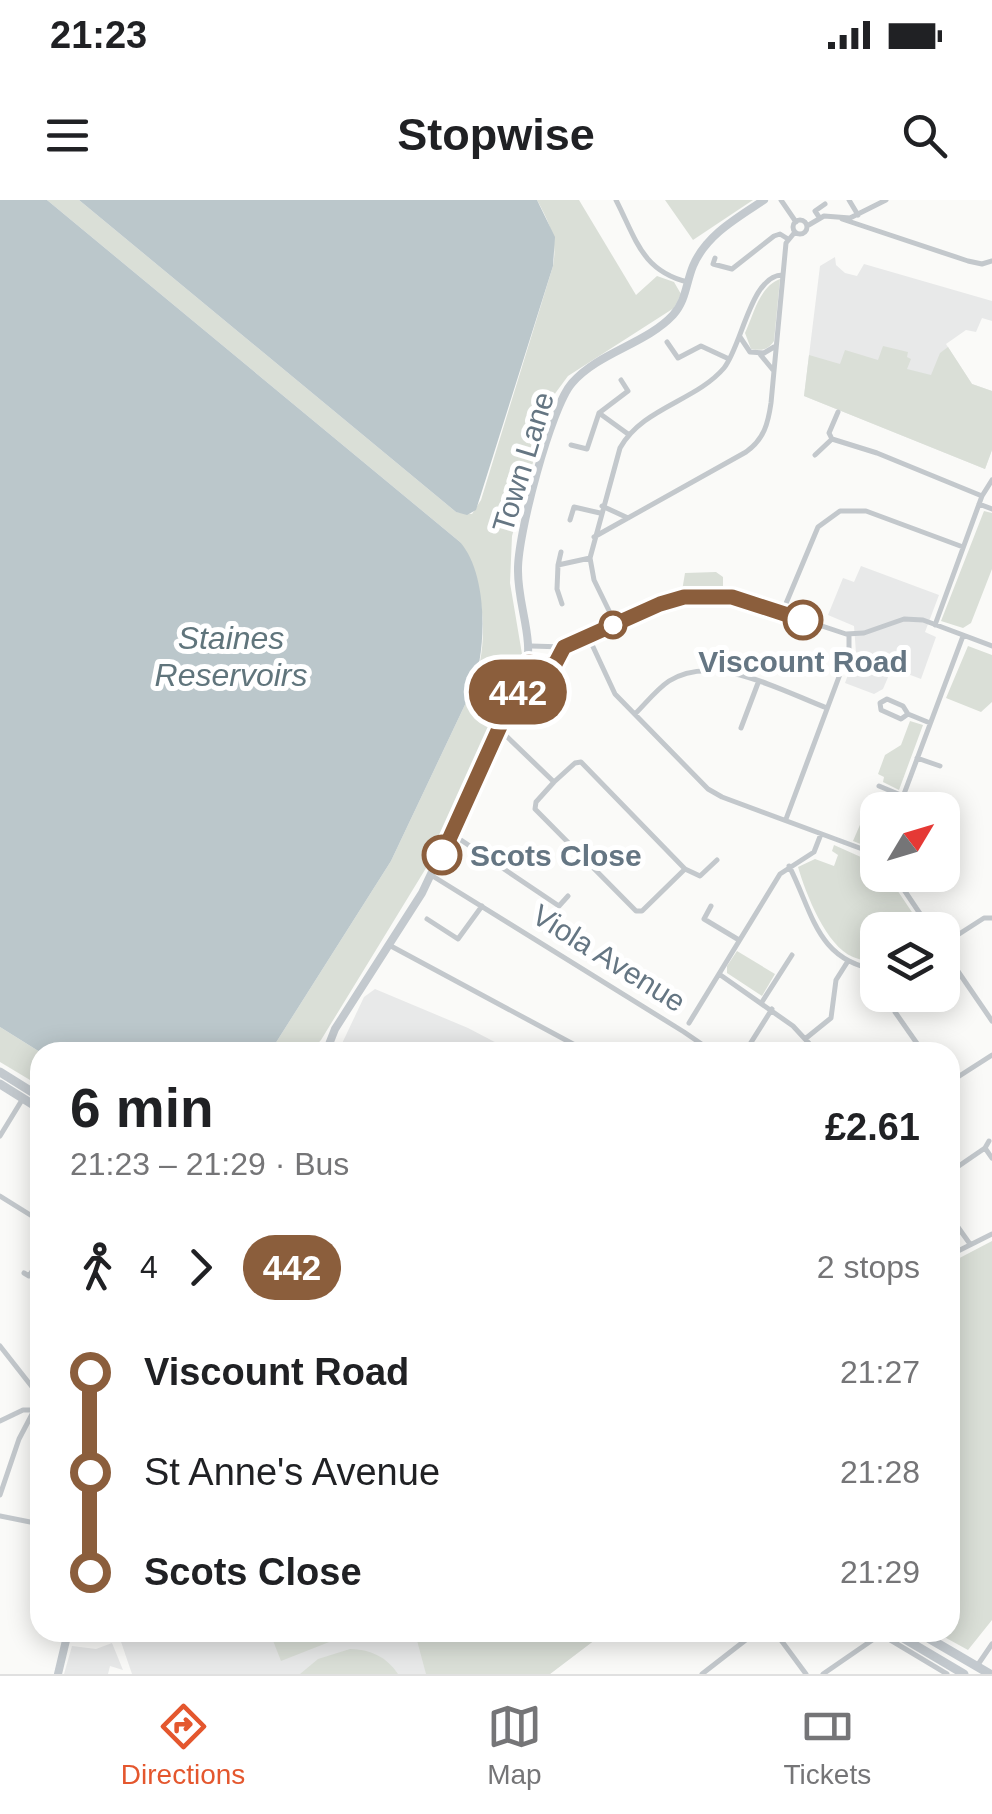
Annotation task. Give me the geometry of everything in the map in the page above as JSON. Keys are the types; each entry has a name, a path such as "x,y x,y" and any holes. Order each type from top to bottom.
{"highway":[{"path":"0,1072 30,1091"},
{"path":"0,1084 30,1103"},
{"path":"910,1642 964,1674"},
{"path":"935,1642 990,1674"}],"main road":[{"name":"Town Lane","path":"333,1042 342,1020 432,875 529,662 530,646 520,600 519,552 561,400 570,385 587,370 669,318 683,299 698,255 712,238 764,200"},
{"path":"58,1674 66,1642"}],"street":[{"path":"616,200 636,240 660,274 688,282"},
{"path":"594,537 753,447 768,421 788,239 795,232 796,222 782,200"},
{"path":"849,200 858,215"},
{"path":"842,219 886,200"},
{"path":"795,232 804,234 825,204"},
{"path":"869,210 870,229"},
{"path":"808,215 842,219 968,262 992,261"},
{"path":"796,222 807,226"},
{"path":"715,258 713,264 732,270 774,236 780,234 788,239"},
{"path":"615,624 594,580 590,558 603,496 628,434 722,372 762,286 772,276 783,275"},
{"path":"740,336 750,352"},
{"path":"667,342 678,358 702,346 731,357 759,353 776,345"},
{"path":"759,353 773,371"},
{"path":"571,445 587,449 599,413 628,391 622,380"},
{"path":"832,439 830,434 838,412"},
{"path":"599,413 628,434"},
{"path":"832,439 982,496"},
{"path":"815,455 832,439"},
{"path":"876,453 881,443"},
{"path":"935,625 982,496 992,480"},
{"path":"979,504 992,508"},
{"path":"570,520 574,507 601,509 628,518"},
{"path":"782,613 815,533 824,520 840,510 866,510 963,546"},
{"path":"560,552 558,589 562,604"},
{"path":"558,565 590,558"},
{"path":"530,646 564,647 668,600 699,595 732,597 848,634 864,633 904,619 935,625 992,646"},
{"path":"786,819 848,650 848,634"},
{"path":"588,636 615,694 708,789 860,849"},
{"path":"904,792 963,636"},
{"path":"529,662 554,666 564,647"},
{"path":"635,714 668,682 699,670 724,670 827,708"},
{"path":"741,728 758,683"},
{"path":"908,714 899,719 880,709 880,703 887,700 901,704 908,714 930,722"},
{"path":"500,730 554,782"},
{"path":"917,758 940,766"},
{"path":"685,869 642,911 636,912 536,809 536,802 575,763 582,762 685,869 700,876 717,860"},
{"path":"879,786 893,792"},
{"path":"452,834 559,906 568,896"},
{"path":"689,1023 780,874 814,852 821,834"},
{"path":"789,866 818,933 835,952 860,965"},
{"name":"Viola Avenue","path":"432,875 699,1042"},
{"path":"427,919 458,939 482,906"},
{"path":"711,906 704,919 739,940"},
{"path":"960,934 984,918 992,918"},
{"path":"389,945 569,1042"},
{"path":"762,1002 792,954"},
{"path":"719,974 772,1009 805,1040 831,1018 836,980 848,961"},
{"path":"960,973 992,1021"},
{"path":"751,1042 772,1009"},
{"path":"895,1012 915,1042"},
{"path":"960,1076 992,1055"},
{"path":"0,1136 23,1098"},
{"path":"960,1165 989,1141"},
{"path":"985,1148 992,1158"},
{"path":"0,1196 30,1215"},
{"path":"960,1230 970,1244"},
{"path":"960,1250 992,1234"},
{"path":"24,1273 30,1274"},
{"path":"0,1346 30,1385"},
{"path":"0,1421 30,1410"},
{"path":"0,1495 30,1418"},
{"path":"0,1516 30,1522"},
{"path":"702,1674 743,1642"},
{"path":"782,1642 806,1674"},
{"path":"823,1674 869,1642"},
{"path":"893,1642 947,1674"},
{"path":"980,1669 992,1644"}],"shaded area":[{"path":"47,200 79,200 456,512 472,514 481,500 553,266 551,232 537,200 579,200 636,295 657,276 674,282 681,294 674,308 568,376 551,399 512,536 510,583 522,654 434,855 321,1040 276,1042 391,861 471,692 481,654 482,615 475,577 460,542"},
{"path":"665,200 753,200 693,240"},
{"path":"835,257 836,265 845,273 857,276 864,264 992,301 992,321 982,318 976,332 966,330 946,344 972,384 992,391 992,450 985,469 804,396 820,266"},
{"path":"780,279 774,341 764,349 751,349 745,333 754,310 767,288"},
{"path":"883,346 908,352 911,359 907,369 931,375 940,353 948,347 972,384 992,391 992,450 985,469 804,396 809,355 840,364 845,350 878,360"},
{"path":"984,511 992,513 992,569 971,623 963,628 941,621"},
{"path":"861,566 939,595 925,632 936,637 921,679 892,668 883,689 874,694 845,683 856,653 854,626 828,615 843,578 854,582"},
{"path":"716,572 723,577 723,590 682,591 685,573"},
{"path":"968,646 992,655 992,702 981,712 946,698"},
{"path":"910,721 923,725 899,790 883,782 884,777 878,774 885,755 901,745"},
{"path":"860,825 860,844 853,841"},
{"path":"834,845 860,857 860,892 898,892 912,912 860,912 860,959 843,951 826,931 798,867 815,859 834,866 838,855 832,851"},
{"path":"737,951 775,974 762,996 727,973"},
{"path":"375,989 495,1042 343,1042 364,997"},
{"path":"0,1027 30,1046 30,1080 0,1062"},
{"path":"992,1241 992,1620 968,1650 953,1642 960,1642 960,1258"},
{"path":"121,1642 592,1642 550,1674 132,1674"},
{"path":"274,1642 329,1642 281,1661"},
{"path":"418,1642 592,1642 550,1674 426,1674"},
{"path":"112,1643 123,1670 110,1666 108,1674 64,1674 72,1646 96,1649"},
{"path":"350,1649 377,1655 398,1674 300,1674 318,1659"}],"water":[{"name":"Staines Reservoirs","path":"0,200 47,200 460,542 476,574 482,636 471,692 391,861 276,1042 30,1042 30,1046 0,1027"},
{"path":"79,200 537,200 555,237 553,266 476,510 467,515 456,512"}],"bus line":[{"name":"442","path":"442,855 529,662 554,666 564,647 684,597 732,597 803,620"}],"place":[{"name":"Viscount Road","path":"803,620"},
{"name":"Scots Close","path":"442,855"}]}
